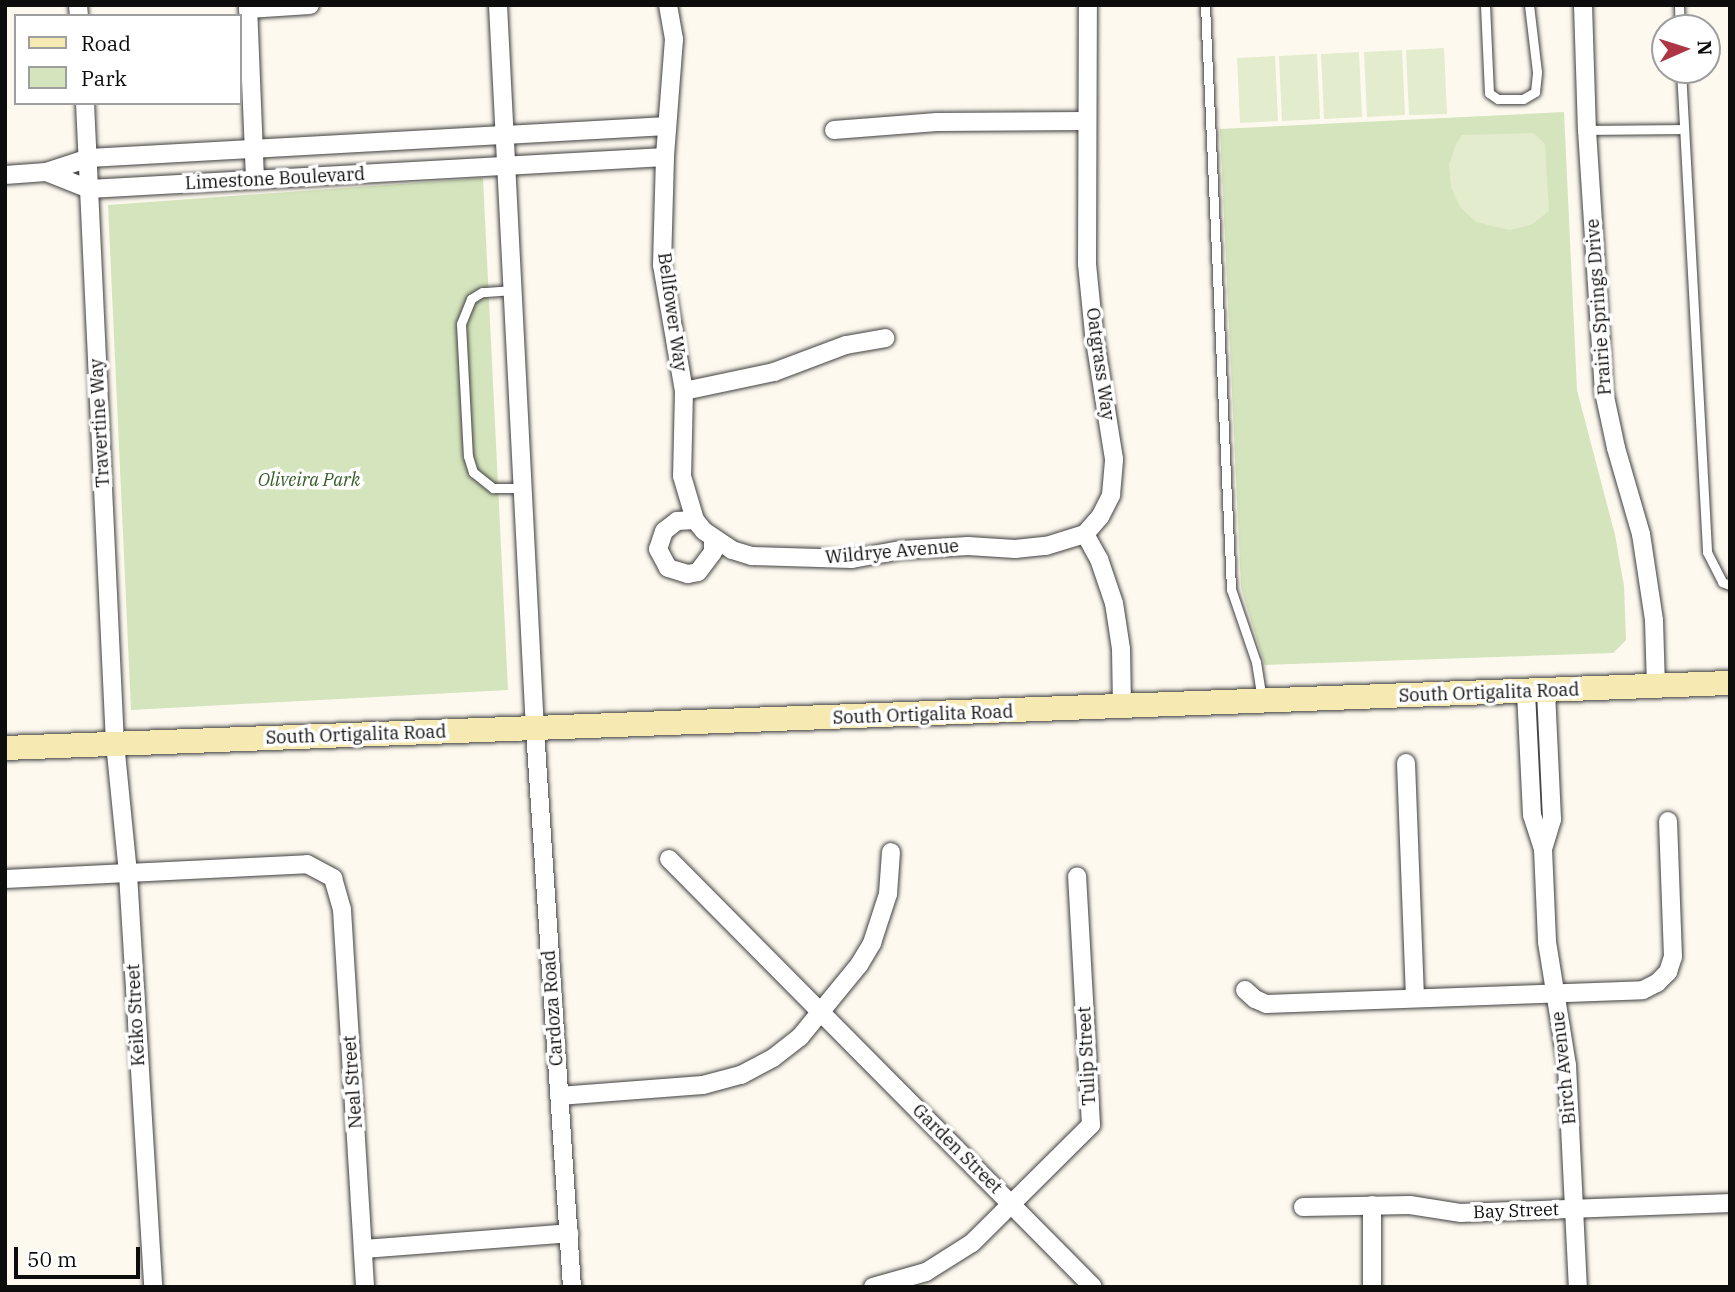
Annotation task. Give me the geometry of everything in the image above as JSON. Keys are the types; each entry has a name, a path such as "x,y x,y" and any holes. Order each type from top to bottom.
{"street":[{"path":"255,180 248,7 310,5"},
{"name":"Cardoza Road","path":"498,5 535,730 572,1287"},
{"name":"Bellfower Way","path":"668,5 674,39 665,157 662,265 684,391 682,476 704,530"},
{"name":"Oatgrass Way","path":"1085,534 1100,517 1111,495 1114,468 1094,334 1087,264 1088,5"},
{"name":"Prairie Springs Drive","path":"1583,5 1587,130 1604,392 1616,449 1642,534 1654,620 1657,686"},
{"name":"Travertine Way","path":"85,105 115,743"},
{"path":"834,130 937,122 1086,121"},
{"name":"Limestone Boulevard","path":"5,175 46,172 89,158 667,126"},
{"name":"Limestone Boulevard","path":"46,172 89,189 665,157"},
{"path":"684,391 774,372 846,345 885,338"},
{"name":"Wildrye Avenue","path":"704,530 752,556 852,559 968,546 1015,550 1046,546 1085,534"},
{"path":"1085,534 1099,559 1114,603 1121,649 1122,707"},
{"name":"South Ortigalita Road","path":"5,748 1730,683"},
{"name":"Birch Avenue","path":"1536,692 1532,815 1543,849 1547,942 1567,1065 1577,1287"},
{"name":"Keiko Street","path":"115,743 128,874 153,1287"},
{"path":"1406,763 1415,998"},
{"path":"1245,990 1266,1004 1643,989 1662,977 1673,957 1668,821"},
{"path":"559,1096 703,1085 741,1075 774,1058 800,1037 859,965 872,943 888,894 891,852"},
{"name":"Garden Street","path":"669,859 1093,1287"},
{"name":"Neal Street","path":"128,874 307,864 333,878 342,910 365,1287"},
{"path":"5,879 128,874"},
{"name":"Tulip Street","path":"873,1287 926,1272 972,1243 1091,1125 1077,876"},
{"name":"Bay Street","path":"1303,1207 1410,1205 1461,1213 1730,1203"},
{"path":"1372,1205 1372,1287"},
{"path":"363,1249 569,1233"}],"lane":[{"path":"1205,5 1231,589 1256,662 1263,702"},
{"path":"1485,5 1489,93 1498,99 1522,99 1535,92 1536,72 1529,5"},
{"path":"1682,84 1707,552 1722,582 1730,585"},
{"path":"1587,130 1684,129"},
{"path":"513,290 482,292 471,299 461,324 468,456 473,472 493,488 523,488"}],"green space":[{"path":"1444,48 1447,114 1409,115 1406,50"},
{"path":"1402,50 1405,115 1367,117 1364,52"},
{"path":"1359,52 1362,117 1324,119 1321,54"},
{"path":"1317,54 1320,119 1282,121 1279,56"},
{"path":"1275,56 1278,121 1240,123 1237,58"},
{"path":"1564,112 1577,390 1615,535 1624,586 1626,640 1613,653 1265,665 1241,588 1220,129"},
{"path":"1534,133 1545,144 1549,211 1531,225 1509,230 1476,222 1460,207 1451,187 1449,165 1456,144 1462,135"},
{"name":"Oliveira Park","path":"483,178 508,690 131,710 108,205"}]}
